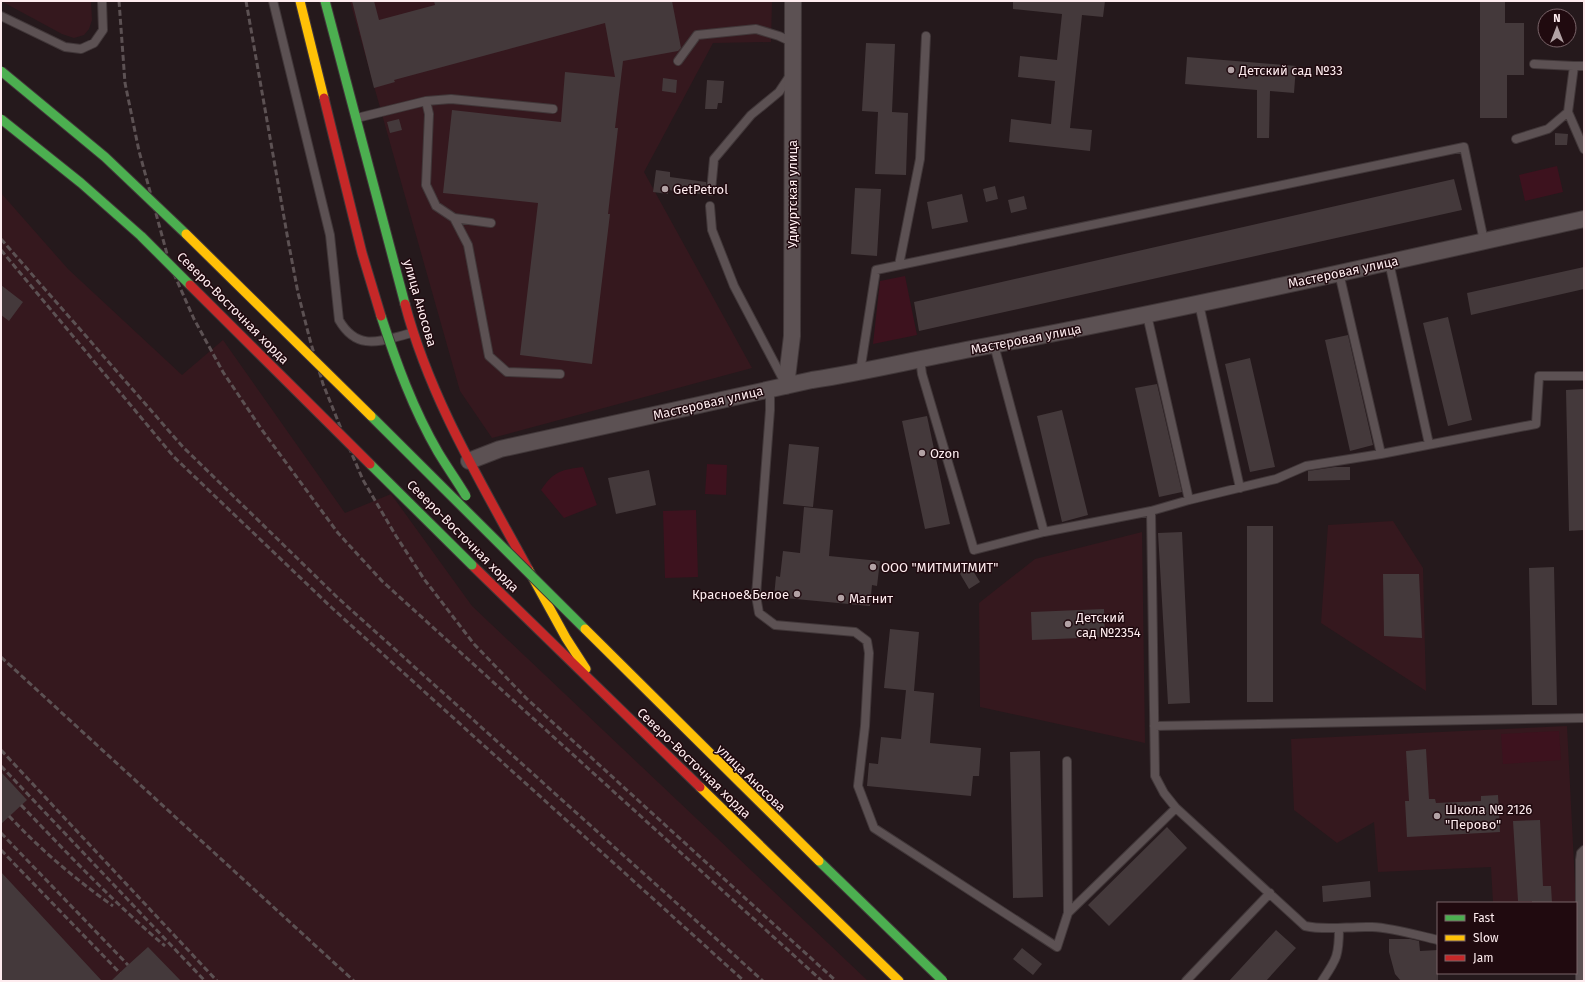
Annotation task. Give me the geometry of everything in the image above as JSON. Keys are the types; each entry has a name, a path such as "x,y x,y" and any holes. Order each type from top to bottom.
{"main road":[{"name":"Северо-Восточная хорда","path":"300,1 362,250 392,353 423,424 452,477 498,541"},
{"name":"улица Аносова","path":"325,1 413,333 423,362 442,407 469,461 580,661 596,680 909,981"},
{"name":"Северо-Восточная хорда","path":"1,71 105,157 227,274 498,541 826,868 943,981"},
{"name":"Северо-Восточная хорда","path":"1,119 81,183 141,236 467,559 898,981"},
{"name":"улица Аносова","path":"541,592 943,981"}],"street":[{"name":"Удмуртская улица","path":"786,386 792,336 793,1"},
{"name":"Мастеровая улица","path":"469,461 500,450 770,389 1147,315 1584,219"}],"lane":[{"path":"1,16 65,47 81,49 94,43 103,30 102,1"},
{"path":"273,1 330,235 339,320 344,328 353,337 369,342 413,333"},
{"path":"678,61 697,35 756,29 779,36 792,42"},
{"path":"899,265 920,159 926,36"},
{"path":"1534,64 1584,66"},
{"path":"1574,66 1568,112 1584,148"},
{"path":"710,191 714,159 751,115 779,92 792,72"},
{"path":"356,118 426,101 451,99 553,109"},
{"path":"426,101 429,114 426,185 436,206 454,218 490,223"},
{"path":"1516,139 1548,129 1568,112"},
{"path":"860,372 876,270 899,265 1464,147 1484,241"},
{"path":"710,206 712,230 734,286 786,386"},
{"path":"454,218 468,245 489,356 506,372 560,374"},
{"path":"1389,262 1430,444"},
{"path":"1339,273 1381,454"},
{"path":"1199,304 1240,488"},
{"path":"1147,315 1189,500"},
{"path":"994,345 1044,532"},
{"path":"920,359 922,374 974,550 1044,532 1151,512 1189,500 1276,479 1306,466 1381,454 1536,424 1539,376 1584,376"},
{"path":"770,389 770,410 756,596 759,613 774,625 855,632 867,641 868,653 865,726 858,786 874,828 1057,947 1068,913 1067,761"},
{"path":"1151,512 1155,776 1164,793 1176,808 1305,926 1317,929 1372,927 1391,929 1437,940"},
{"path":"1154,726 1584,718"},
{"path":"1068,913 1176,808"},
{"path":"1580,981 1578,957 1580,860 1581,853 1584,850"},
{"path":"1186,981 1270,893"},
{"path":"1322,981 1335,963 1339,948 1339,928"}],"shaded area":[{"path":"1,1 91,1 92,20 89,29 84,35 74,38 62,34"},
{"path":"350,1 772,1 771,42 713,43 644,172 752,368 492,438 460,391"},
{"path":"1557,166 1563,192 1525,201 1519,175"},
{"path":"1,193 68,269 182,375 223,340 345,513 391,494 472,606 868,981 1,981"},
{"path":"905,276 917,335 873,344 880,281"},
{"path":"707,464 727,465 726,495 705,494"},
{"path":"583,467 597,505 564,518 541,490 554,475 559,472"},
{"path":"696,510 698,577 665,578 663,511"},
{"path":"1393,521 1423,568 1426,691 1321,623 1328,525"},
{"path":"1142,532 1145,743 980,707 979,603 1035,559"},
{"name":"Школа № 2126 \"Перово\"","path":"1567,726 1576,902 1493,902 1491,867 1378,872 1374,822 1337,843 1294,810 1291,739"},
{"path":"1559,731 1561,760 1503,764 1501,734"}],"building":[{"path":"352,1 374,1 379,20 435,5 434,1 672,1 681,48 678,51 623,61 615,128 618,128 608,214 610,214 592,364 520,355 538,203 443,193 452,110 561,122 565,72 615,77 605,23 394,80 395,82 374,88"},
{"path":"1013,1 1105,1 1103,17 1082,15 1070,128 1092,130 1090,151 1009,142 1011,119 1051,124 1055,81 1018,77 1020,56 1057,60 1062,14 1013,9"},
{"path":"1480,1 1505,1 1505,23 1524,23 1524,75 1507,75 1507,118 1480,118"},
{"path":"866,43 895,44 892,112 908,113 906,175 875,174 878,112 862,111"},
{"path":"1187,57 1296,66 1294,93 1270,91 1269,138 1257,138 1257,90 1185,84"},
{"path":"663,78 677,80 676,93 662,91"},
{"path":"707,80 724,81 722,103 718,103 717,109 705,109"},
{"path":"399,119 402,130 390,133 387,122"},
{"path":"1555,133 1568,134 1567,145 1555,145"},
{"path":"656,170 670,172 670,177 706,182 707,195 668,190 668,194 653,192"},
{"path":"1454,179 1462,210 919,331 914,302"},
{"path":"995,186 998,199 986,202 983,189"},
{"path":"855,188 881,189 877,256 851,254"},
{"path":"962,194 968,222 932,229 927,202"},
{"path":"1024,196 1027,209 1011,213 1008,200"},
{"path":"1584,267 1584,289 1471,315 1467,293"},
{"path":"1,285 23,302 9,321 1,315"},
{"path":"1448,317 1472,420 1448,426 1423,323"},
{"path":"1348,335 1373,445 1350,451 1325,340"},
{"path":"1250,358 1275,467 1250,472 1225,364"},
{"path":"1157,384 1182,492 1159,497 1135,388"},
{"path":"1584,389 1584,530 1569,531 1566,390"},
{"path":"1062,410 1088,515 1062,522 1037,416"},
{"path":"927,416 950,524 925,529 902,421"},
{"path":"789,444 819,447 813,507 783,504"},
{"path":"1335,467 1350,467 1350,480 1308,481 1308,471"},
{"path":"649,470 656,505 616,514 608,478"},
{"path":"804,507 833,510 829,556 880,561 877,586 872,585 870,606 774,597 776,576 780,577 783,551 800,553"},
{"path":"1247,526 1273,526 1273,702 1247,702"},
{"path":"1182,532 1190,703 1168,704 1158,533"},
{"path":"970,566 980,582 969,589 959,572"},
{"path":"1554,567 1557,705 1532,705 1529,568"},
{"path":"1383,574 1419,574 1422,638 1384,636"},
{"name":"Детский сад №2354","path":"1104,609 1105,637 1032,640 1031,612"},
{"path":"890,629 919,632 914,691 884,688"},
{"path":"906,690 934,693 930,743 981,748 979,776 973,776 971,796 867,786 869,763 878,764 881,737 901,739"},
{"path":"1426,749 1429,799 1435,799 1436,803 1481,801 1481,796 1498,795 1500,832 1407,837 1405,801 1409,801 1406,751"},
{"path":"1040,751 1043,897 1013,898 1010,752"},
{"path":"1,772 27,800 1,824"},
{"path":"1540,820 1543,886 1551,886 1552,902 1518,901 1513,821"},
{"path":"1167,827 1187,848 1109,926 1088,905"},
{"path":"1,872 102,981 1,981"},
{"path":"1370,881 1371,897 1323,902 1322,886"},
{"path":"1276,930 1296,948 1266,981 1229,981"},
{"path":"1389,939 1410,939 1419,941 1420,951 1437,950 1438,981 1401,981 1395,974 1389,952"},
{"path":"148,947 181,981 111,981 128,965"},
{"path":"1022,948 1042,964 1033,975 1013,959"}],"railway":[{"path":"119,1 125,83 139,151 170,265 194,319 223,372 262,430 338,533 382,581 822,981"},
{"path":"246,1 298,293 310,340 323,384 363,480 396,536 424,579 474,644 526,698 836,981"},
{"path":"1,239 183,447 338,598 763,981"},
{"path":"1,250 174,457 332,608 744,981"},
{"path":"1,657 354,981"},
{"path":"1,750 217,981"},
{"path":"1,766 205,981"},
{"path":"21,805 109,895 165,946"},
{"path":"9,816 33,841 59,864 113,906"},
{"path":"1,833 128,965"},
{"path":"1,850 120,973"}],"traffic: fast":[{"path":"325,1 405,304"},
{"path":"1,71 105,157 186,234"},
{"path":"1,119 81,183 141,236 190,285"},
{"path":"381,316 399,368 429,436 466,496"},
{"path":"371,416 585,629"},
{"path":"370,464 472,565"},
{"path":"819,861 943,981"}],"traffic: slow":[{"path":"300,1 324,98"},
{"path":"186,234 371,416"},
{"path":"528,569 566,638 586,669"},
{"path":"585,629 819,861"},
{"path":"700,787 899,981"}],"traffic: jam":[{"path":"324,98 362,253 381,316"},
{"path":"190,285 370,464"},
{"path":"405,304 428,374 443,407 475,473 528,569"},
{"path":"472,565 700,787"}],"place":[{"name":"Детский сад №33","path":"1231,70"},
{"name":"GetPetrol","path":"665,189"},
{"name":"Ozon","path":"922,453"},
{"name":"ООО \"МИТМИТМИТ\"","path":"873,567"},
{"name":"Красное&Белое","path":"797,594"},
{"name":"Магнит","path":"841,598"},
{"name":"Детский сад №2354","path":"1068,624"},
{"name":"Школа № 2126 \"Перово\"","path":"1437,816"}]}
